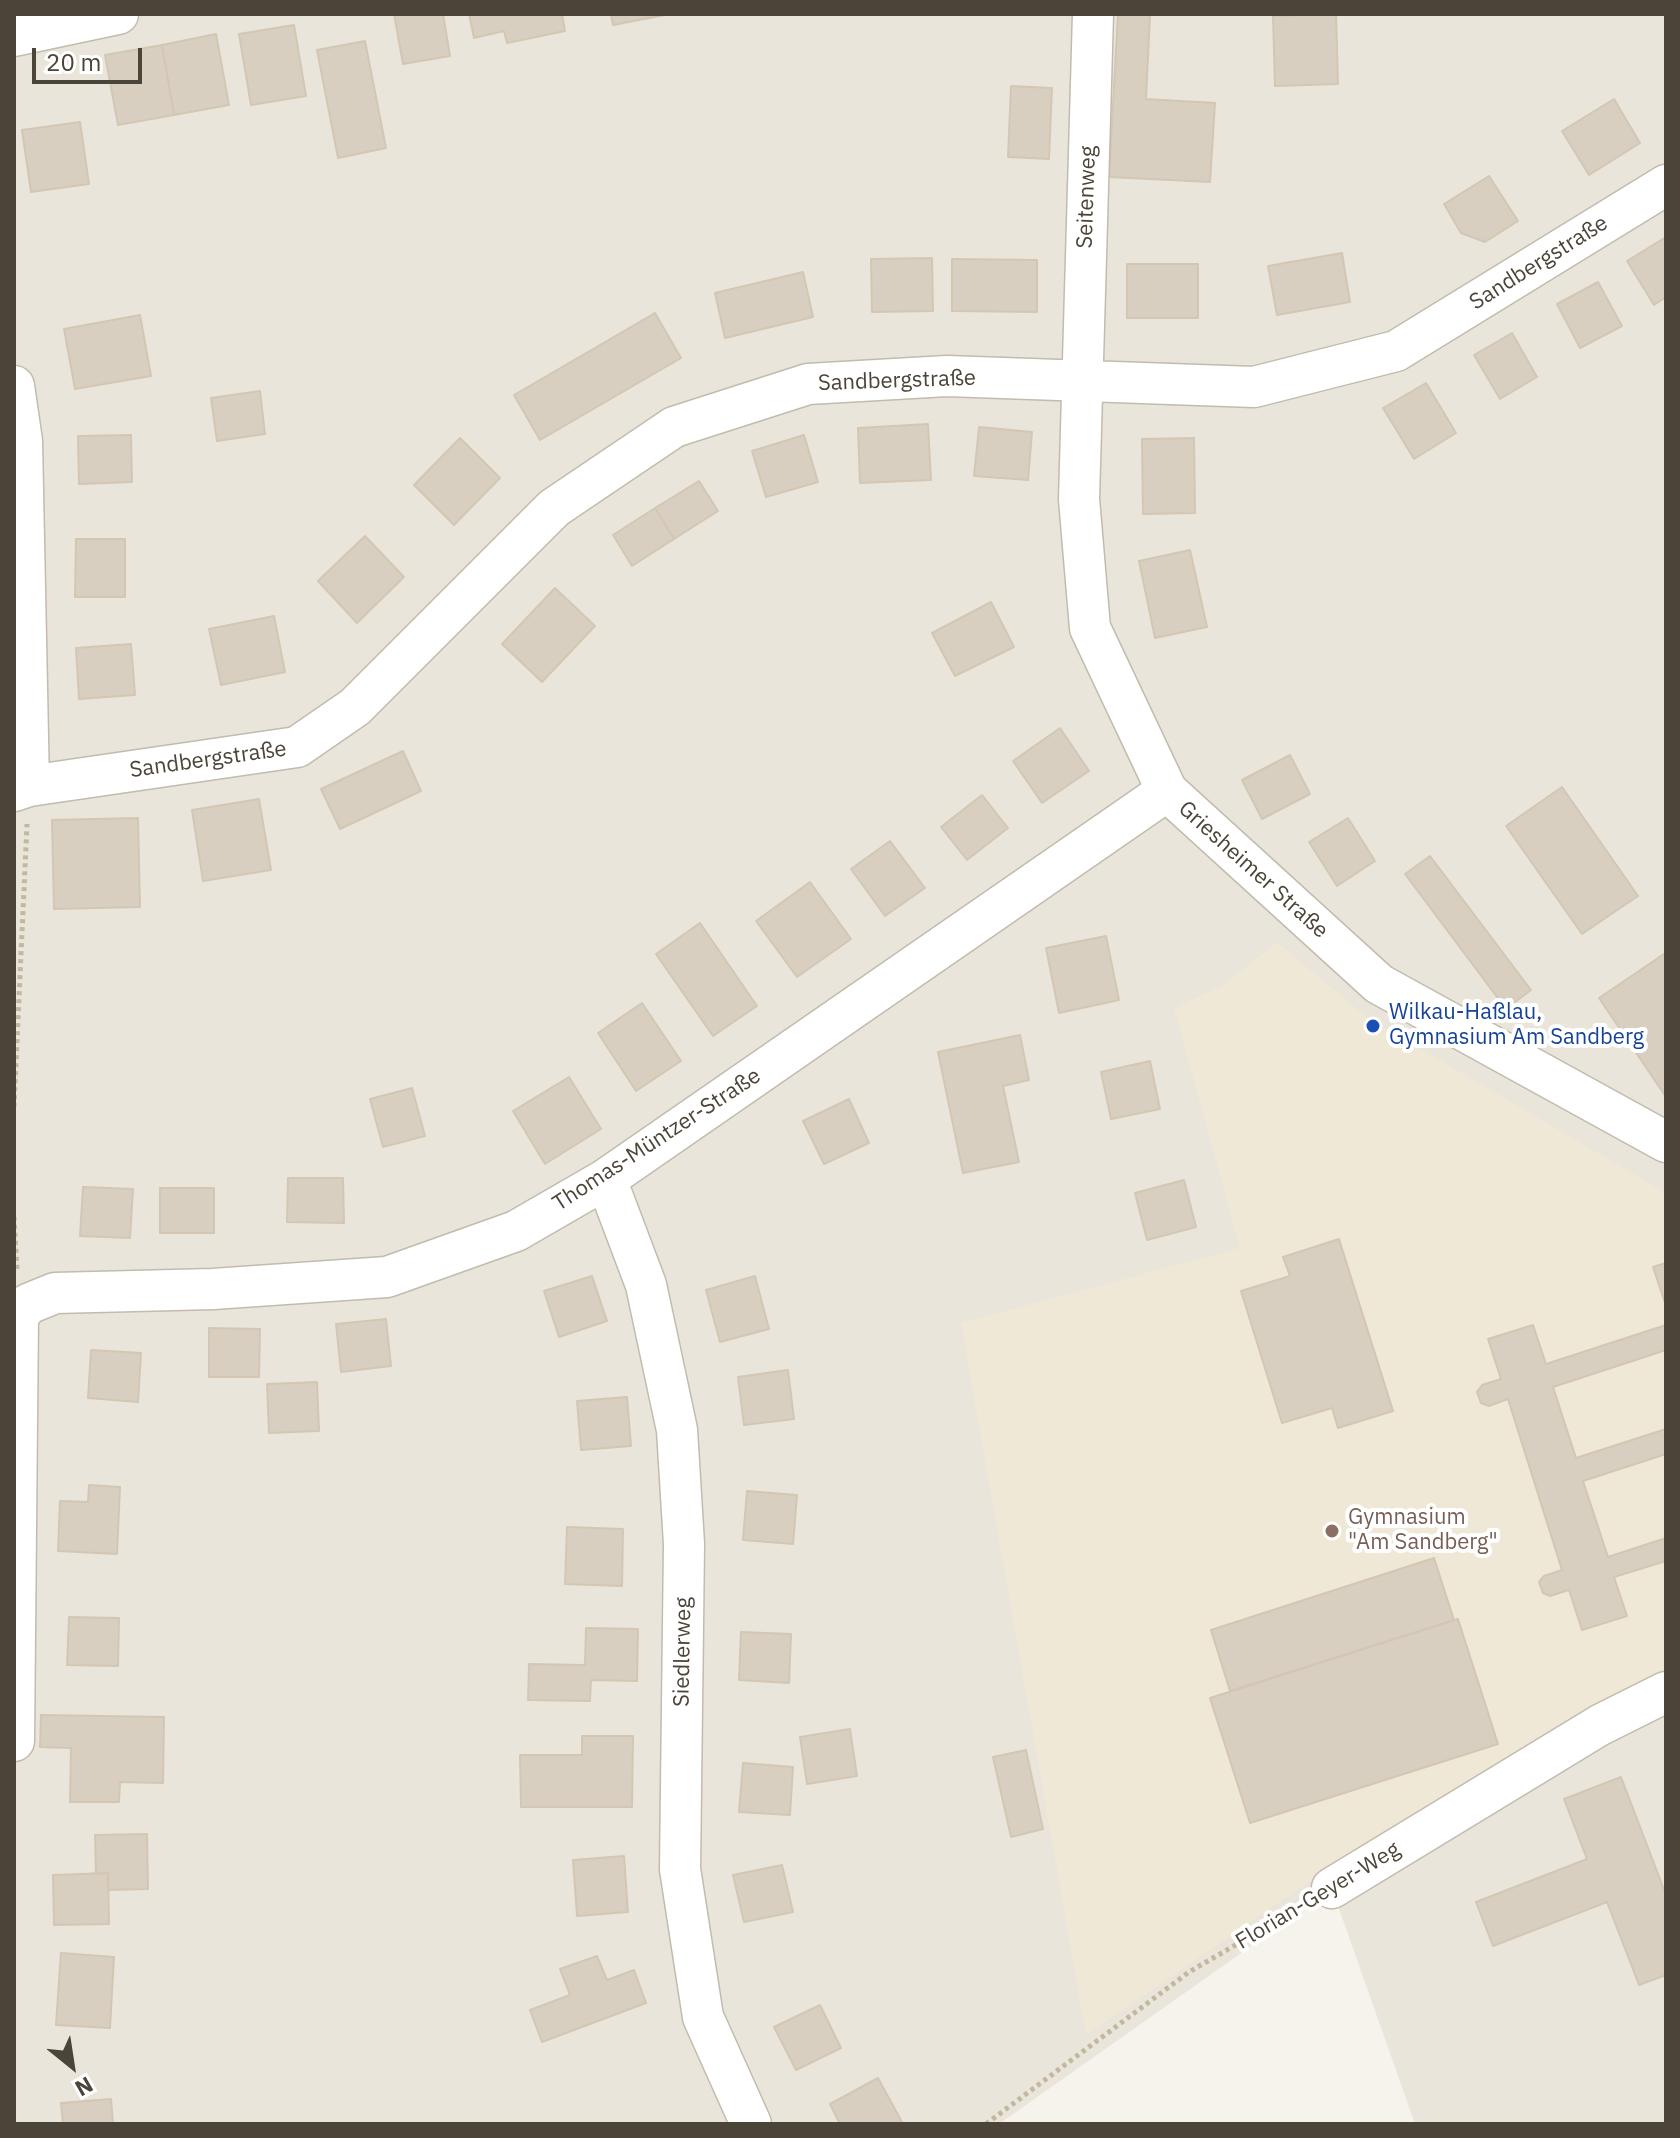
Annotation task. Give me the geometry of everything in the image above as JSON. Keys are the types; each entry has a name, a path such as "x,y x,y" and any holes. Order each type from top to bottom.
{"street":[{"path":"14,36 118,14"},
{"name":"Seitenweg","path":"1081,379 1093,14"},
{"name":"Sandbergstraße","path":"21,788 297,747 355,707 554,508 674,427 808,384 947,376 1254,387 1396,351 1666,185"},
{"name":"Griesheimer Straße","path":"1081,379 1079,499 1090,628 1167,791 1379,984 1666,1142"},
{"path":"14,386 22,441 21,788"},
{"name":"Thomas-Müntzer-Straße","path":"28,1304 55,1293 213,1289 387,1277 516,1231 606,1179 1167,791"},
{"name":"Siedlerweg","path":"606,1179 646,1285 677,1430 684,1544 680,1869 703,2017 751,2124"},
{"path":"14,1741 18,1316 28,1304"},
{"name":"Florian-Geyer-Weg","path":"1332,1888 1600,1725 1666,1692"}],"path":[{"path":"14,1107 21,788"},
{"path":"14,1217 18,1285 28,1304"},
{"name":"Florian-Geyer-Weg","path":"986,2124 1189,1972 1332,1888"}],"shaded area":[{"path":"14,14 1666,14 1666,2124 1415,2124 1332,1889 999,2124 14,2124"},
{"name":"Gymnasium \"Am Sandberg\"","path":"1277,942 1368,1018 1666,1193 1666,1678 1300,1888 1086,2035 961,1323 1240,1248 1174,1008 1222,986"}],"building":[{"path":"394,14 443,14 450,56 403,64"},
{"path":"469,14 562,14 565,31 507,43 504,31 474,38"},
{"path":"611,14 665,14 665,15 613,25"},
{"path":"1118,14 1150,14 1146,99 1215,103 1210,182 1109,177"},
{"path":"1336,14 1338,84 1275,86 1273,16"},
{"path":"294,25 306,96 251,105 239,34"},
{"path":"216,34 229,105 174,115 162,45"},
{"path":"365,41 386,148 338,158 317,50"},
{"path":"162,45 174,115 118,125 105,55"},
{"path":"1011,86 1052,88 1049,159 1008,157"},
{"path":"1614,99 1640,143 1589,175 1562,131"},
{"path":"80,122 89,184 31,192 22,130"},
{"path":"1489,176 1518,221 1485,242 1461,233 1444,204"},
{"path":"1666,237 1666,297 1654,305 1627,261"},
{"path":"1342,253 1350,302 1277,315 1268,266"},
{"path":"932,258 933,311 872,312 871,259"},
{"path":"952,259 1037,260 1037,312 952,311"},
{"path":"1127,264 1198,264 1198,318 1127,318"},
{"path":"803,272 813,317 725,338 715,293"},
{"path":"1598,282 1622,326 1580,348 1557,304"},
{"path":"655,313 681,358 540,440 514,395"},
{"path":"140,315 151,376 75,389 64,329"},
{"path":"1512,333 1537,377 1500,399 1474,355"},
{"path":"1426,383 1456,433 1414,459 1383,408"},
{"path":"260,391 265,434 217,441 211,398"},
{"path":"928,424 931,480 860,483 858,428"},
{"path":"979,427 1032,432 1028,480 974,476"},
{"path":"131,435 132,482 79,484 78,436"},
{"path":"804,435 818,482 766,497 752,451"},
{"path":"460,438 500,478 454,525 414,485"},
{"path":"1194,438 1195,513 1143,514 1142,439"},
{"path":"699,481 718,511 674,539 655,508"},
{"path":"655,508 674,539 632,566 613,535"},
{"path":"365,536 404,577 357,623 318,581"},
{"path":"76,539 125,539 125,597 75,597"},
{"path":"1190,550 1207,627 1155,638 1139,561"},
{"path":"555,588 595,626 542,682 502,644"},
{"path":"991,602 1014,647 955,676 932,633"},
{"path":"274,616 285,672 221,685 209,629"},
{"path":"131,644 135,695 79,699 76,648"},
{"path":"1060,728 1089,771 1042,803 1013,761"},
{"path":"403,751 421,791 340,829 321,789"},
{"path":"1290,755 1310,794 1262,819 1242,780"},
{"path":"1562,787 1638,896 1582,934 1506,826"},
{"path":"982,795 1008,828 967,860 941,827"},
{"path":"259,799 271,870 203,881 192,810"},
{"path":"138,818 140,907 54,909 52,820"},
{"path":"1348,818 1375,861 1337,886 1309,842"},
{"path":"890,841 925,888 885,916 851,869"},
{"path":"1430,856 1531,990 1506,1009 1405,874"},
{"path":"810,882 851,939 797,977 756,921"},
{"path":"700,923 757,1006 713,1036 656,954"},
{"path":"1106,936 1119,1000 1059,1013 1046,948"},
{"path":"1664,954 1666,957 1666,1097 1599,998"},
{"path":"642,1003 681,1061 636,1091 598,1033"},
{"path":"1020,1035 1029,1080 1003,1086 1019,1162 963,1173 938,1052"},
{"path":"1150,1061 1160,1109 1111,1119 1101,1072"},
{"path":"569,1077 601,1129 545,1164 513,1111"},
{"path":"412,1088 425,1136 383,1147 370,1099"},
{"path":"849,1099 869,1143 824,1164 803,1121"},
{"path":"288,1178 343,1178 344,1223 287,1222"},
{"path":"1184,1180 1196,1227 1147,1240 1135,1193"},
{"path":"83,1187 133,1189 130,1238 80,1236"},
{"path":"160,1188 214,1188 214,1233 160,1233"},
{"path":"1339,1239 1393,1411 1338,1428 1332,1408 1282,1423 1241,1291 1290,1276 1283,1257"},
{"path":"1666,1263 1666,1306 1653,1267"},
{"path":"592,1276 607,1321 559,1337 544,1291"},
{"path":"755,1276 769,1329 720,1342 706,1290"},
{"path":"386,1319 391,1366 341,1372 336,1324"},
{"name":"Gymnasium \"Am Sandberg\"","path":"1533,1325 1546,1364 1666,1325 1666,1350 1553,1387 1576,1458 1666,1429 1666,1454 1583,1481 1608,1557 1666,1538 1666,1561 1614,1577 1627,1616 1582,1630 1569,1590 1550,1596 1543,1593 1539,1582 1544,1576 1562,1570 1508,1399 1489,1406 1481,1403 1477,1392 1482,1385 1501,1379 1488,1339"},
{"path":"209,1328 260,1329 259,1377 209,1377"},
{"path":"91,1350 141,1353 138,1402 88,1398"},
{"path":"788,1370 794,1419 744,1425 738,1377"},
{"path":"317,1382 319,1431 269,1433 267,1384"},
{"path":"627,1397 631,1446 581,1450 577,1401"},
{"path":"89,1485 120,1487 117,1554 58,1551 60,1501 88,1502"},
{"path":"747,1491 797,1495 793,1544 743,1540"},
{"path":"567,1527 623,1529 622,1586 565,1584"},
{"path":"1434,1558 1454,1620 1230,1691 1211,1630"},
{"path":"69,1617 119,1618 118,1666 67,1665"},
{"path":"1458,1619 1498,1744 1250,1823 1210,1698"},
{"path":"586,1628 638,1629 637,1681 591,1680 590,1701 528,1700 529,1664 585,1665"},
{"path":"741,1632 791,1634 789,1683 739,1680"},
{"path":"41,1715 164,1717 163,1783 120,1782 119,1802 70,1802 71,1748 40,1747"},
{"path":"850,1729 857,1776 807,1784 800,1737"},
{"path":"582,1736 633,1736 632,1807 521,1807 520,1755 582,1755"},
{"path":"1026,1750 1043,1829 1011,1837 993,1757"},
{"path":"743,1763 793,1767 790,1815 739,1812"},
{"path":"1621,1777 1666,1895 1666,1975 1639,1985 1607,1902 1493,1946 1476,1902 1587,1859 1564,1799"},
{"path":"147,1834 148,1889 108,1890 108,1873 96,1874 95,1835"},
{"path":"624,1856 628,1912 577,1916 573,1860"},
{"path":"782,1865 793,1912 744,1922 733,1875"},
{"path":"108,1873 109,1924 54,1925 53,1875"},
{"path":"61,1953 114,1957 110,2028 56,2025"},
{"path":"597,1956 607,1980 634,1970 646,2003 542,2042 530,2010 570,1995 560,1969"},
{"path":"820,2005 841,2048 796,2070 774,2027"},
{"path":"878,2078 903,2124 840,2124 830,2104"},
{"path":"111,2099 113,2124 63,2124 61,2103"}],"place":[{"name":"Wilkau-Haßlau, Gymnasium Am Sandberg","path":"1373,1026"},
{"name":"Gymnasium \"Am Sandberg\"","path":"1332,1531"}]}
